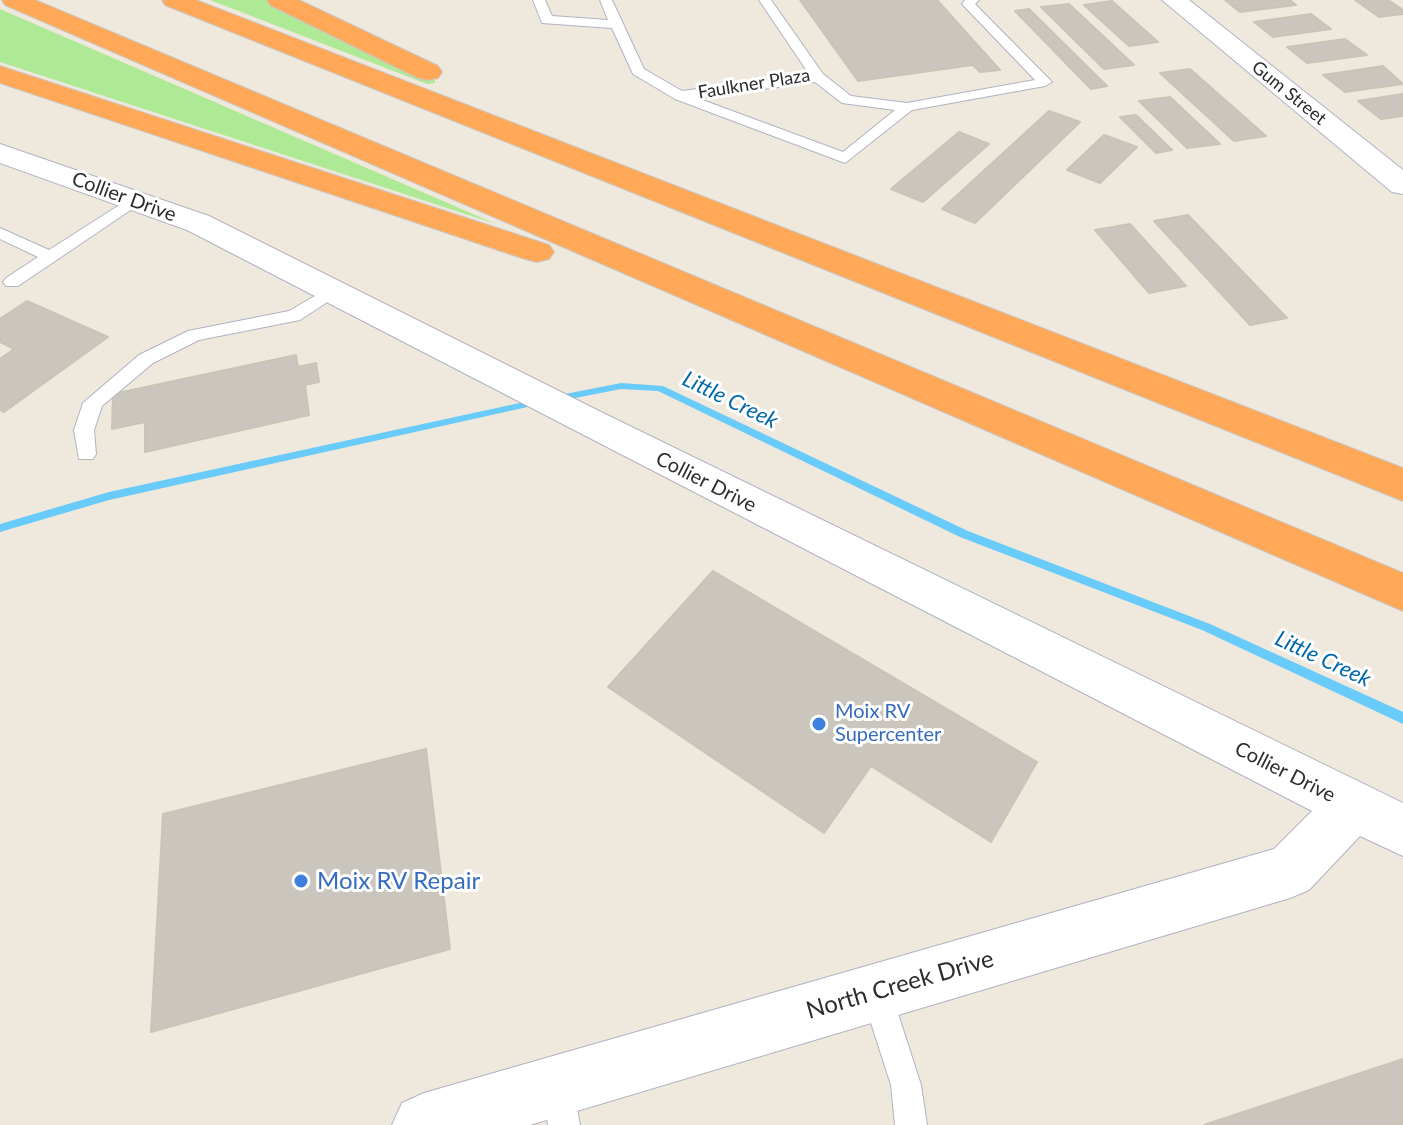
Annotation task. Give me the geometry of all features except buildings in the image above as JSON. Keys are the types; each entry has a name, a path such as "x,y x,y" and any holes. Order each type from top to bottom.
{"highway":[{"path":"14,0 823,348 1403,593"},
{"path":"174,0 1403,485"},
{"path":"279,0 736,222"},
{"path":"0,74 823,348"}],"street":[{"name":"Gum Street","path":"1174,0 1403,185"},
{"path":"1360,151 1403,144"},
{"name":"Collier Drive","path":"0,153 198,223 589,423 1403,830"},
{"name":"North Creek Drive","path":"424,1125 561,1105 876,992 1290,871 1353,806"}],"lane":[{"path":"539,0 547,20 617,24"},
{"name":"Faulkner Plaza","path":"606,0 638,71 680,96 818,77 765,0"},
{"path":"818,77 847,100 907,107 1045,82 968,4 973,0"},
{"path":"680,96 845,158 907,107"},
{"path":"12,282 135,200"},
{"path":"0,233 51,257"},
{"path":"86,454 84,430 93,403 146,359 194,335 294,316 332,291"},
{"path":"876,992 906,1085 911,1125"}],"green space":[{"path":"210,0 270,0 435,80 435,83 427,84"},
{"path":"0,9 496,224 0,62"}],"waterway":[{"name":"Little Creek","path":"555,399 621,386 660,388 964,534 1206,627 1403,718"},
{"name":"Little Creek","path":"0,528 109,496 538,402"}],"place":[{"name":"Moix RV Supercenter","path":"819,724"},
{"name":"Moix RV Repair","path":"301,881"}]}
